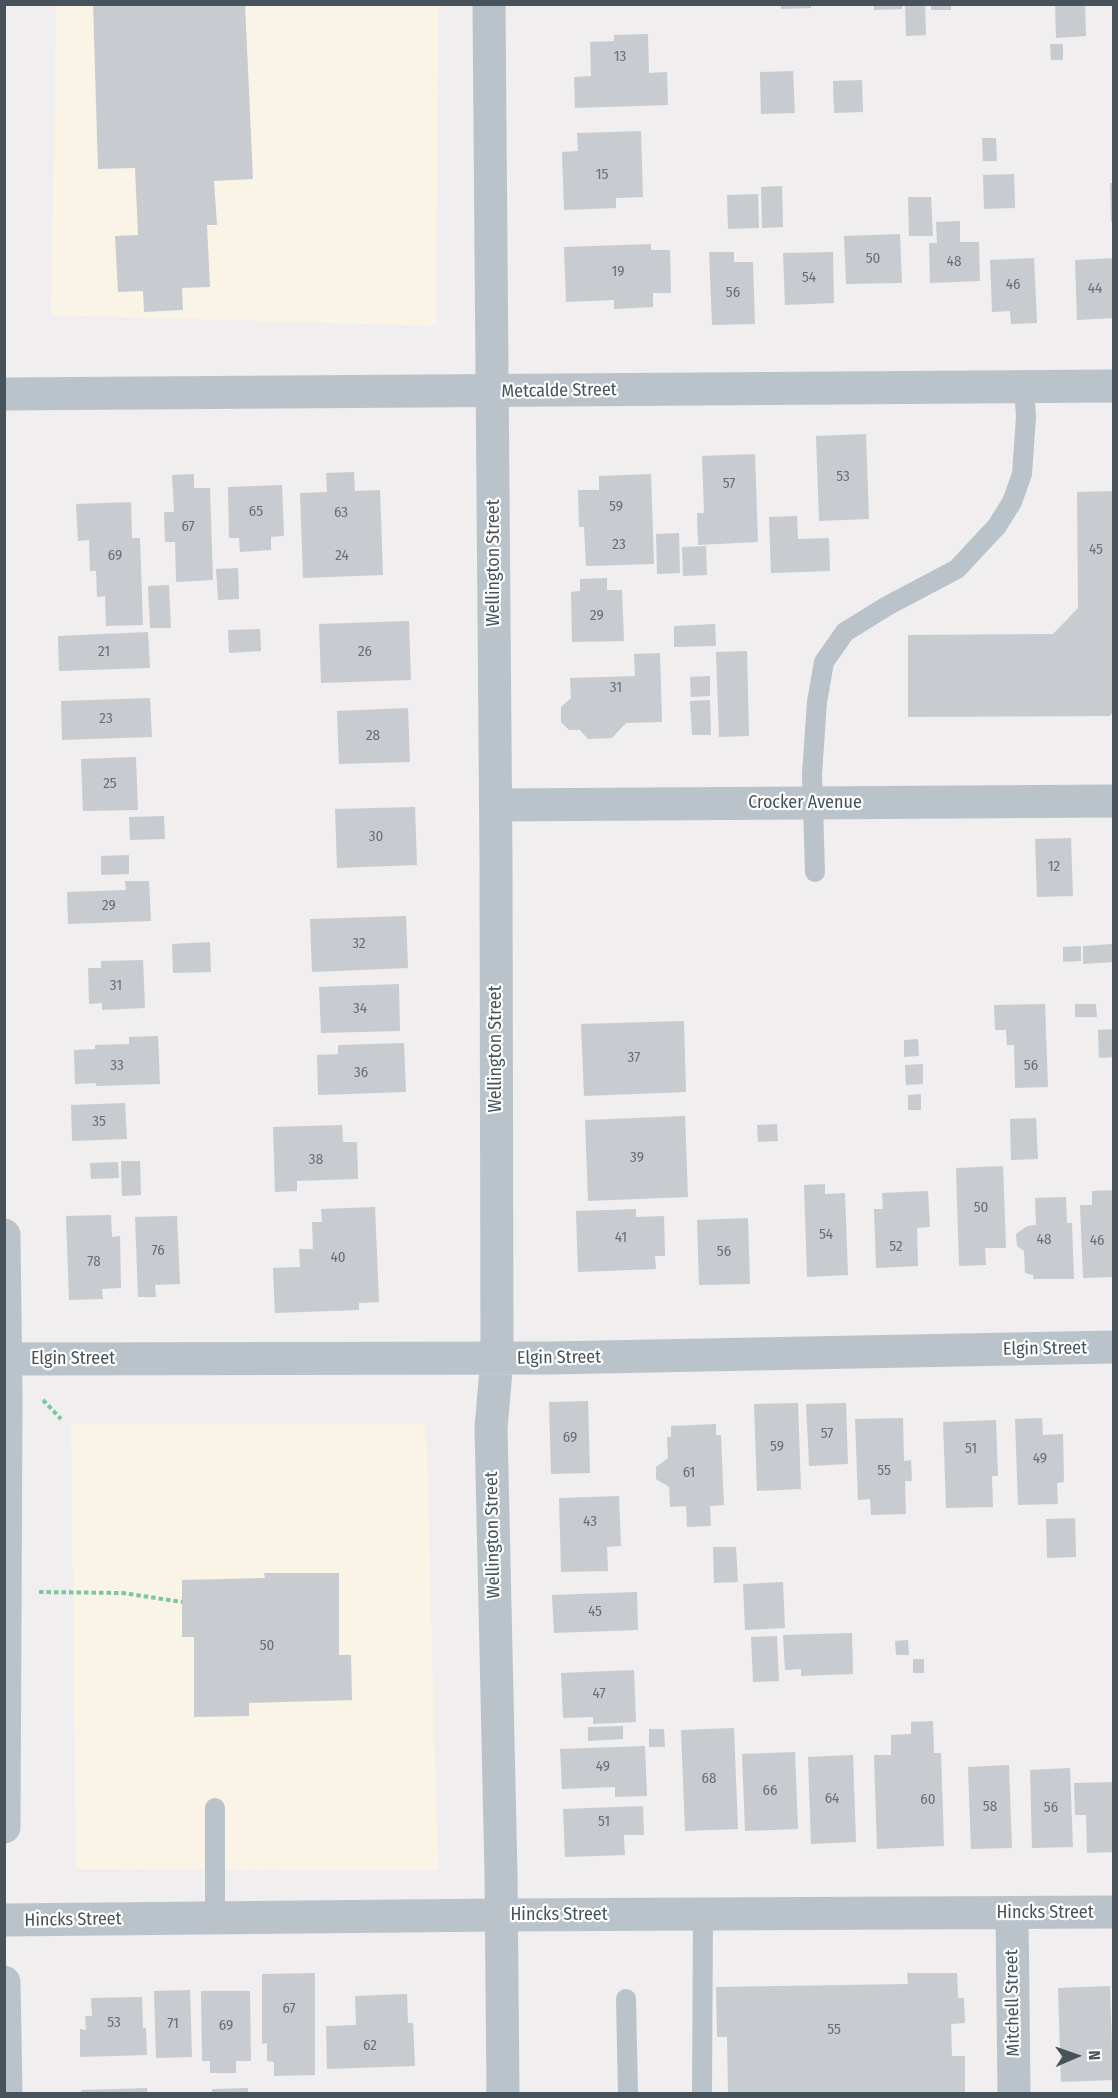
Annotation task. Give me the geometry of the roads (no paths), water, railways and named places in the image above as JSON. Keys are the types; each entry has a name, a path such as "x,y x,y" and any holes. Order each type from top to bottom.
{"street":[{"name":"Wellington Street","path":"489,4 496,805 497,1358 491,1428 503,2094"},
{"name":"Metcalde Street","path":"4,394 1113,386"},
{"name":"Crocker Avenue","path":"496,805 1113,801"},
{"path":"4,1235 6,1592 4,1827"},
{"name":"Elgin Street","path":"5,1359 497,1358 1113,1347"},
{"name":"Hincks Street","path":"4,1920 1113,1912"},
{"name":"Mitchell Street","path":"1012,1913 1014,2094"},
{"path":"4,1982 6,2094"}],"lane":[{"path":"815,872 812,774 817,702 824,662 845,632 887,606 957,569 997,526 1012,502 1022,474 1026,417 1024,387"},
{"path":"215,1808 215,1918"},
{"path":"702,2094 703,1914"},
{"path":"626,2000 628,2094"}]}
